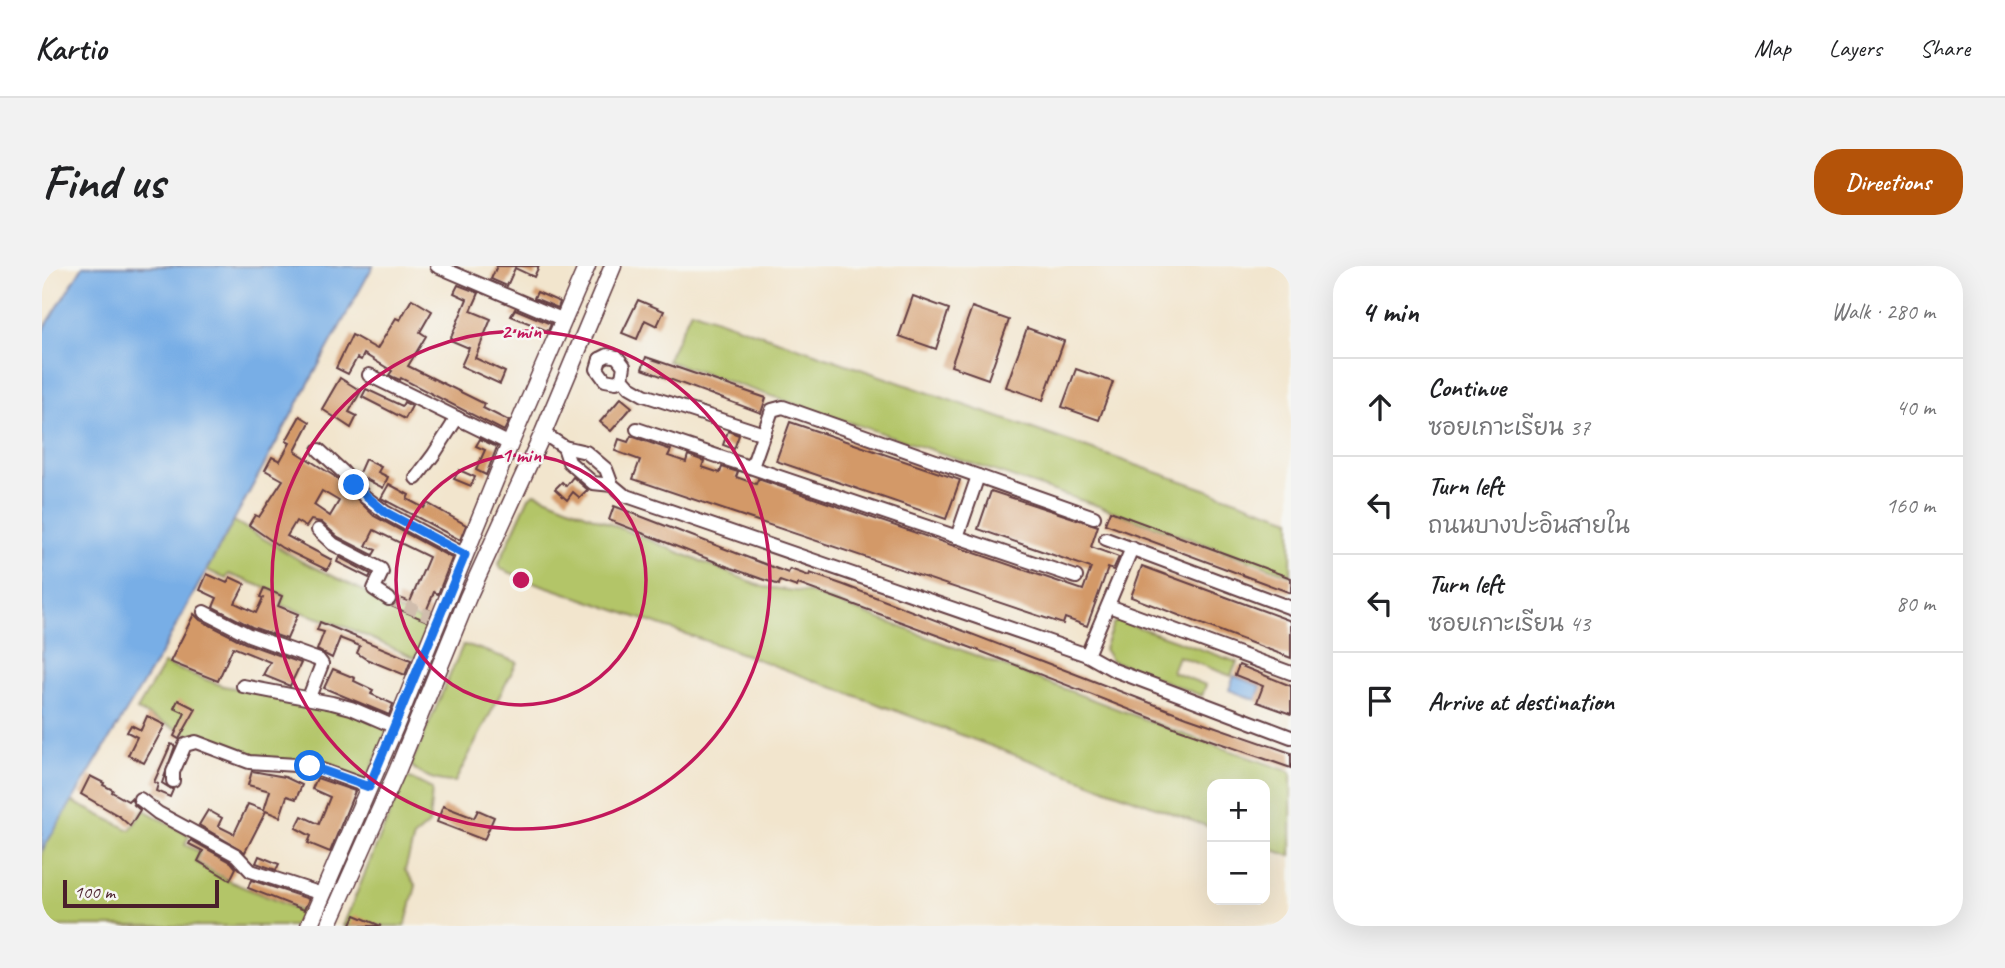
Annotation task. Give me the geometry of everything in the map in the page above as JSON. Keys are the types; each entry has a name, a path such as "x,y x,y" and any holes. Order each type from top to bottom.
{"main road":[{"path":"309,926 395,727 434,618 465,555 587,267 610,273 328,926"}],"street":[{"path":"437,266 564,320"},
{"path":"579,348 600,359"},
{"path":"608,355 617,357 624,366 622,378 616,382 605,380 597,369 600,359 608,355"},
{"path":"369,374 510,444"},
{"path":"622,378 644,395 764,434"},
{"path":"752,467 772,410 783,407 1094,517"},
{"path":"416,478 457,418"},
{"path":"637,429 1076,577"},
{"path":"542,433 564,447 586,452 606,469 612,485 624,495 1087,655 1114,670 1291,737"},
{"path":"564,447 569,461 593,482 612,485"},
{"path":"319,450 365,497 385,512 465,555"},
{"path":"957,537 978,476"},
{"path":"318,530 333,544 381,569 374,589 389,599"},
{"path":"1106,539 1291,608"},
{"path":"1087,655 1110,606 1132,548"},
{"path":"1110,606 1291,673"},
{"path":"204,612 249,635 319,660 322,664 321,670 309,697"},
{"path":"243,686 309,697 351,708 395,727"},
{"path":"173,781 173,772 185,745 196,742 249,762 310,766 369,787"},
{"path":"140,799 158,813 236,855 251,871 322,894"}],"green space":[{"path":"691,310 1291,519 1291,575 1107,509 667,361"},
{"path":"535,493 763,587 811,593 1291,772 1291,856 1270,849 1270,779 1207,779 1207,826 724,647 501,569 499,563 529,497"},
{"path":"234,521 303,562 362,590 385,605 429,624 415,658 348,628 281,605 284,595 229,574 226,579 207,570"},
{"path":"1118,620 1237,662 1231,676 1178,656 1172,672 1206,685 1202,696 1111,660 1104,649 1113,624"},
{"path":"463,645 517,662 455,782 443,781 425,776 411,765"},
{"path":"164,664 223,686 345,708 388,730 367,779 363,780 252,759 195,738 137,710"},
{"path":"405,777 432,789 429,824 414,837 405,870 416,886 405,926 343,926"},
{"path":"71,801 130,830 144,810 189,835 185,845 200,852 196,862 231,882 308,914 303,926 42,926 42,851"}],"water":[{"path":"83,266 373,266 159,657 42,851 42,332"},
{"path":"1234,676 1261,686 1256,700 1229,690"}],"building":[{"path":"497,266 539,266 534,277 515,268 507,286 491,279"},
{"path":"458,285 479,293 471,311 491,319 475,358 505,372 500,384 461,366 469,348 450,340 467,299 454,293"},
{"path":"537,292 560,302 558,308 534,298"},
{"path":"913,296 949,309 936,349 899,336"},
{"path":"412,299 432,311 420,332 426,336 408,366 485,404 483,408 509,421 504,431 401,378 400,380 389,375 392,371 364,354 361,360 357,358 348,374 336,368 352,335 377,349 396,318 400,320"},
{"path":"638,300 664,311 657,326 645,320 637,339 622,333"},
{"path":"972,307 1009,320 988,379 951,366"},
{"path":"515,309 551,324 548,331 511,316"},
{"path":"1027,328 1064,341 1043,400 1006,387"},
{"path":"646,357 766,398 761,413 642,369"},
{"path":"1076,369 1113,382 1099,420 1062,407"},
{"path":"340,378 361,391 349,412 357,416 351,428 322,409"},
{"path":"366,389 402,406 404,402 412,406 405,419 362,397"},
{"path":"621,398 632,407 611,431 600,422"},
{"path":"300,416 310,422 295,451 334,476 374,516 452,558 438,594 434,592 427,609 431,611 427,621 393,607 397,603 397,597 410,602 429,557 374,530 366,546 376,550 373,555 338,537 321,522 311,520 306,527 296,521 287,536 332,560 327,570 282,548 249,525 255,515 259,517 283,480 265,470 272,457 280,461 290,443 286,441","holes":["322,491 339,501 330,516 314,505"]},
{"path":"790,422 960,480 946,519 776,461"},
{"path":"728,431 739,435 734,449 723,445"},
{"path":"631,436 671,450 668,456 686,462 688,455 704,461 702,467 720,473 722,467 738,472 736,477 756,484 758,479 1083,590 1091,568 978,529 991,491 1098,526 1091,547 1119,557 1113,570 1108,568 1087,626 1065,618 1063,624 633,479 640,460 615,451 619,439 628,442"},
{"path":"480,439 497,447 486,475 476,470 485,450 476,446"},
{"path":"365,459 381,467 378,472 388,477 383,488 358,475"},
{"path":"459,470 475,477 471,486 454,479"},
{"path":"573,477 588,490 580,498 573,492 567,500 555,489 562,482 566,486"},
{"path":"389,484 409,495 407,499 424,508 427,503 466,525 460,540 381,498"},
{"path":"614,506 788,573 790,569 809,576 810,573 844,585 1187,717 1291,753 1291,768 1179,729 980,651 798,584 797,587 780,581 779,585 731,568 609,520"},
{"path":"1110,511 1291,578 1291,593 1105,524"},
{"path":"339,557 371,574 369,578 337,562"},
{"path":"1142,566 1291,621 1291,658 1131,597"},
{"path":"207,574 227,583 230,577 245,584 235,603 256,613 264,588 282,596 278,606 298,614 287,639 252,627 213,607 217,598 200,590"},
{"path":"194,614 200,620 245,643 301,663 290,686 263,675 270,662 233,647 218,681 170,662"},
{"path":"320,622 411,660 405,675 366,659 357,653 360,646 340,638 332,658 317,650 324,632 317,630"},
{"path":"1239,665 1291,686 1291,714 1257,702 1263,686 1235,675"},
{"path":"333,669 355,678 354,681 373,690 371,694 393,704 389,715 324,688"},
{"path":"178,700 196,709 179,739 174,736 185,713 174,708"},
{"path":"147,716 165,725 144,763 128,755 137,737 127,732 131,725 141,730"},
{"path":"171,744 175,746 162,783 173,790 170,797 156,791 158,784 154,782"},
{"path":"252,771 285,777 302,785 296,799 287,796 280,817 266,811 245,852 199,825 208,810 222,818 218,826 234,834 248,804 264,810 270,791 248,785"},
{"path":"90,776 128,801 131,798 140,810 130,826 119,816 81,794"},
{"path":"317,778 355,791 330,852 308,843 311,836 296,828 302,816 319,824 330,797 312,789"},
{"path":"443,806 474,818 478,810 494,817 484,840 437,822"},
{"path":"191,840 231,862 236,868 230,880 198,861 203,851 189,844"},
{"path":"259,856 279,864 276,870 256,863"},
{"path":"251,880 309,899 304,910 248,888"},
{"path":"355,915 381,926 350,926"}],"tunnel":[{"path":"389,599 430,616"}],"route":[{"path":"310,766 369,787 465,555 385,512 354,485"}]}
